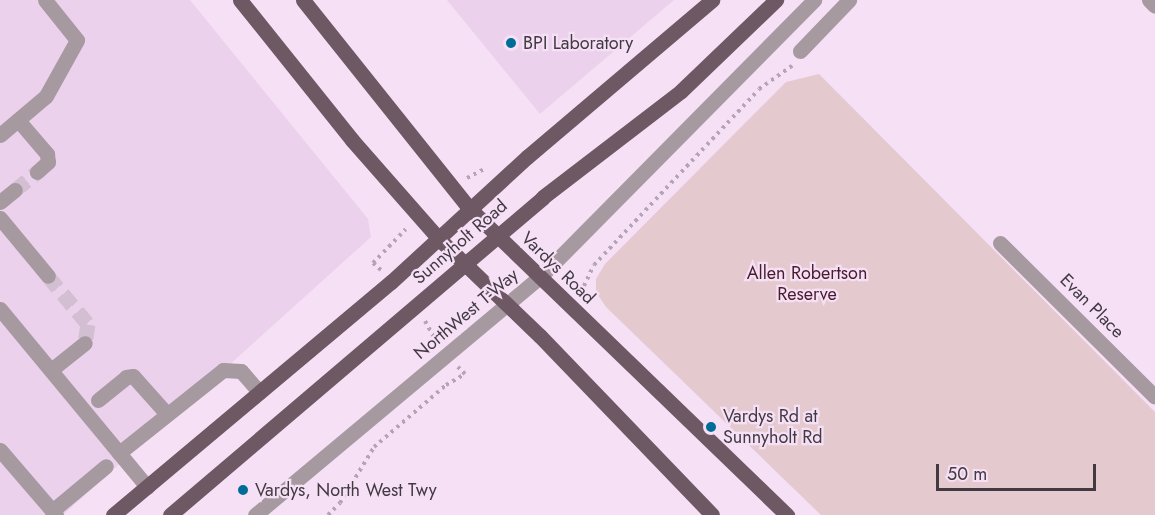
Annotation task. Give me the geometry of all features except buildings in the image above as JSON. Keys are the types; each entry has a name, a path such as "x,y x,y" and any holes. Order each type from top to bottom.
{"main road":[{"path":"240,0 352,140 438,238 508,305 712,515"},
{"name":"Vardys Road","path":"303,0 470,209 787,515"},
{"name":"Sunnyholt Road","path":"113,515 259,393 712,0"},
{"name":"Sunnyholt Road","path":"170,515 496,236 681,92 776,0"}],"street":[{"path":"0,135 46,96 77,40 45,0"},
{"name":"NorthWest T-Way","path":"255,515 540,277 814,0"},
{"path":"800,51 849,0"},
{"path":"1149,0 1155,6"},
{"path":"18,120 47,154 48,162 37,172"},
{"path":"0,202 15,190"},
{"path":"0,218 48,276"},
{"name":"Evan Place","path":"1000,243 1155,397"},
{"path":"0,309 147,487"},
{"path":"51,370 85,343"},
{"path":"119,453 166,413 223,370 241,371 259,393"},
{"path":"98,400 126,377 133,376 166,413"},
{"path":"0,450 54,513 106,466"}],"path":[{"path":"584,286 594,265 770,78 793,65 800,51"},
{"path":"453,189 472,173"},
{"path":"378,267 373,263 420,218"},
{"path":"425,319 431,335"},
{"path":"328,515 340,503 374,447 446,385 465,374 459,367"}],"shaded area":[{"path":"0,0 190,0 368,219 371,237 63,515 0,515"},
{"path":"447,0 674,0 540,114"}],"green space":[{"name":"Allen Robertson Reserve","path":"819,74 1155,412 1155,515 821,515 606,307 596,292 596,279 605,264 786,82"}],"tunnel":[{"path":"15,190 37,172"},
{"path":"48,276 88,324 85,343"}],"place":[{"name":"BPI Laboratory","path":"511,43"},
{"name":"Vardys Rd at Sunnyholt Rd","path":"711,427"},
{"name":"Vardys, North West Twy","path":"243,490"}]}
